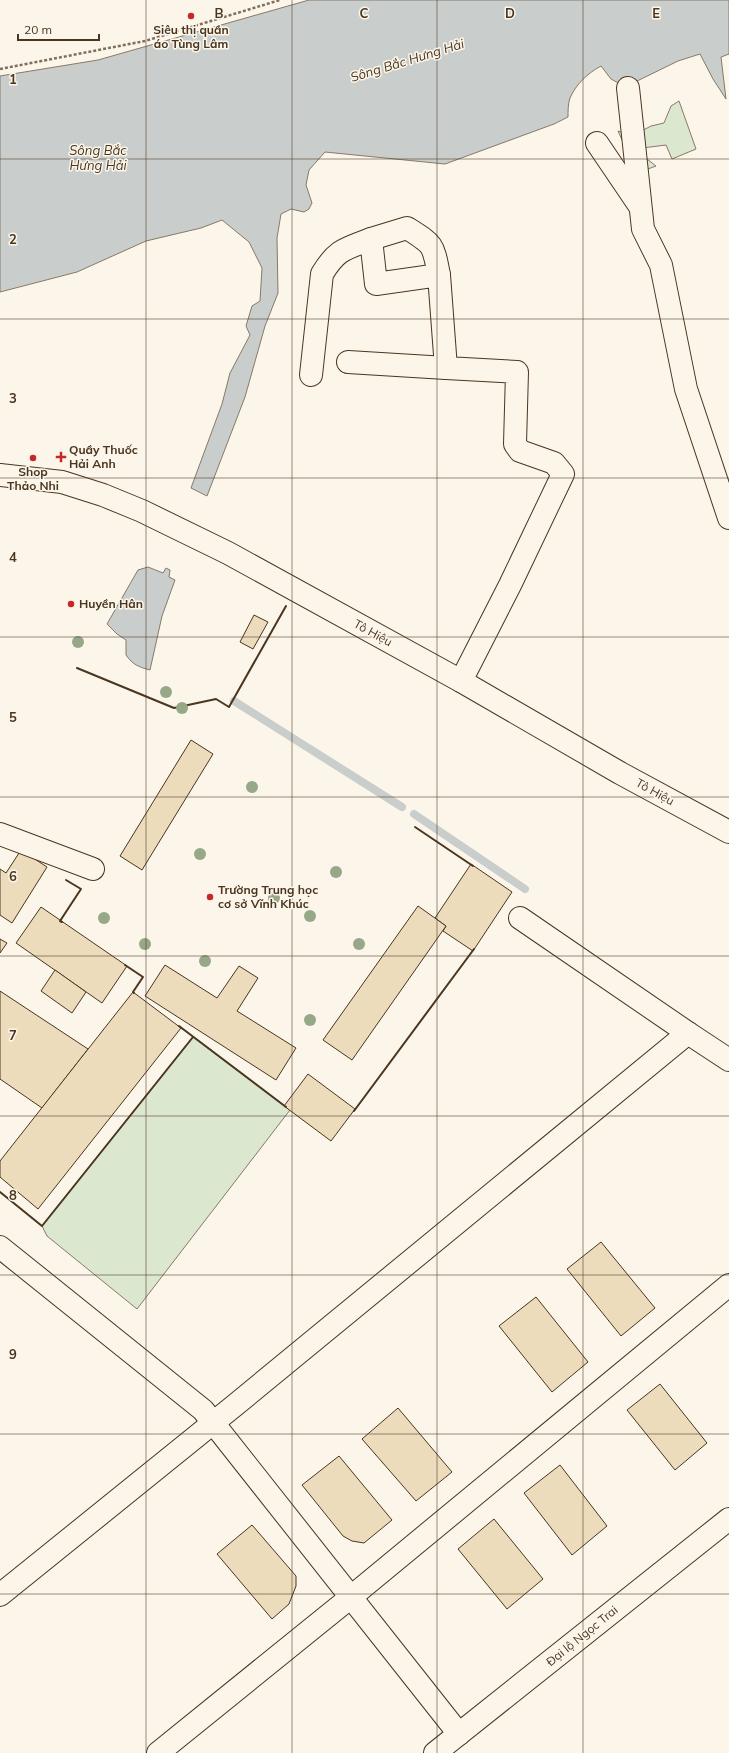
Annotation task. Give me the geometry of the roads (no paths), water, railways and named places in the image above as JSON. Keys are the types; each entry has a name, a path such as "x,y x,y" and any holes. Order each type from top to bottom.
{"street":[{"path":"628,88 643,229 660,265 686,389 729,518"},
{"path":"597,143 641,206"},
{"path":"311,375 322,274 330,260 339,252 371,239 407,228 426,240 434,248 439,275 446,368"},
{"path":"371,239 376,284 439,275"},
{"path":"348,362 518,372 515,444 520,451 554,463 563,474 510,585 461,681"},
{"name":"Tô Hiệu","path":"0,475 62,482 103,495 142,511 228,553 461,681 620,773 729,832"},
{"path":"0,834 93,869"},
{"path":"520,918 729,1060"},
{"path":"0,1595 213,1423 688,1033"},
{"path":"0,1247 203,1410 459,1734"},
{"path":"158,1753 351,1597 729,1285"},
{"name":"Đại lộ Ngọc Trai","path":"435,1753 729,1519"}],"water":[{"name":"Sông Bắc Hưng Hải","path":"309,0 729,0 729,54 721,57 726,99 713,79 700,54 678,61 631,84 622,85 611,79 601,66 587,76 576,88 569,100 568,117 554,124 445,164 325,152 309,170 306,185 312,203 309,209 304,212 291,209 281,214 277,238 278,293 265,326 245,397 207,496 191,488 222,404 230,373 250,335 246,326 252,306 260,301 262,268 249,242 222,220 201,228 146,241 77,272 0,292 0,76 98,60"},
{"path":"148,567 163,573 166,568 170,570 169,577 175,580 162,616 150,670 139,667 131,661 126,655 126,640 117,634 107,624 138,570"}],"waterway":[{"path":"234,701 402,807"},
{"path":"414,814 525,889"}],"place":[{"name":"Siêu thị quần áo Tùng Lâm","path":"191,16"},
{"name":"Quầy Thuốc Hải Anh","path":"61,457"},
{"name":"Shop Thảo Nhi","path":"33,458"},
{"name":"Huyền Hân","path":"71,604"},
{"name":"Trường Trung học cơ sở Vĩnh Khúc","path":"210,897"}]}
